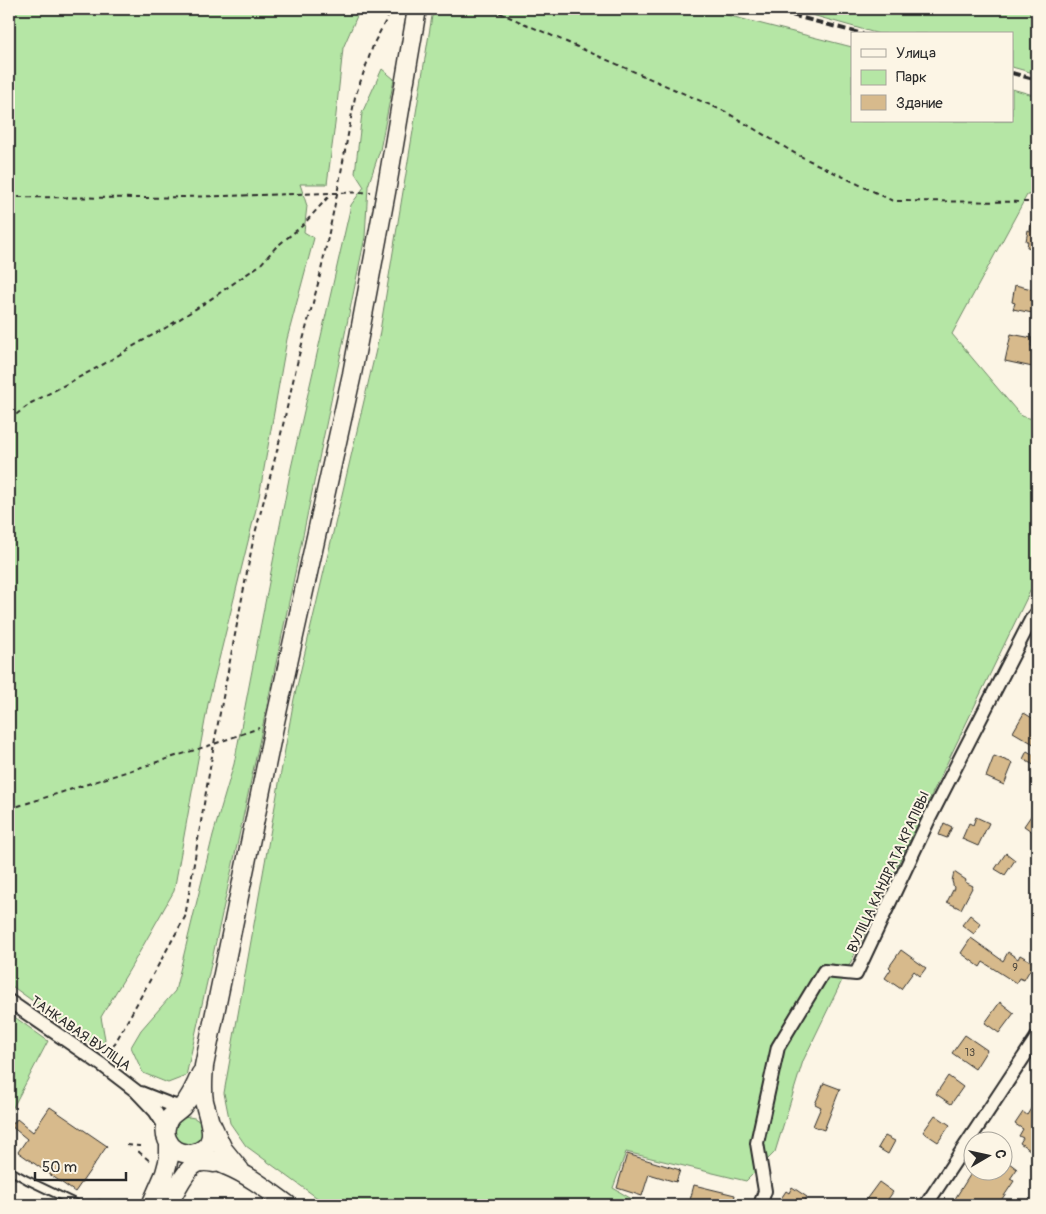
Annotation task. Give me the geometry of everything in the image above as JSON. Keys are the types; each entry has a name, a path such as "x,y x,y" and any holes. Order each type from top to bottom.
{"main road":[{"path":"166,1205 182,1166 192,1154 206,1146 212,1130 204,1100 204,1066 275,722 352,374 386,192 417,9"},
{"path":"150,1205 170,1158 167,1135 170,1116 182,1108 194,1090 204,1066"},
{"path":"182,1108 194,1108 208,1116 223,1150 242,1173"},
{"path":"167,1135 175,1150 192,1154 242,1173 288,1205"},
{"path":"166,1205 193,1165 199,1162 217,1163"}],"street":[{"name":"ВУЛІЦА КАНДРАТА КРАПІВЫ","path":"760,1205 765,1191 757,1143 778,1047 824,971 856,974 929,819 1031,620 1037,613"},
{"name":"ТАНКАВАЯ ВУЛІЦА","path":"9,1001 102,1065 136,1091 155,1112 167,1135"},
{"path":"926,1205 1037,1037"},
{"name":"ТАНКАВАЯ ВУЛІЦА","path":"136,1091 182,1108"}],"lane":[{"path":"9,1170 79,1205"}],"path":[{"path":"102,1065 185,917 214,744 254,541 319,280 355,97 374,43 392,9"},
{"path":"490,9 726,112 796,154 893,201 1037,202"},
{"path":"9,197 146,198 386,192"},
{"path":"9,420 31,403 104,364 167,327 260,266 276,247 302,226 331,194"},
{"path":"9,809 214,744 275,722"},
{"path":"127,1145 140,1146 139,1152 152,1163"},
{"path":"98,1200 117,1205"}],"green space":[{"path":"9,9 360,9 343,48 327,184 300,184 307,206 304,232 314,238 287,339 259,497 208,704 174,891 101,1017 105,1039 101,1050 9,984"},
{"path":"438,9 703,9 851,47 851,122 1014,122 1014,90 1037,96 1037,194 1027,195 952,334 1021,416 1037,420 1037,565 1034,583 803,1061 775,1152 746,1181 626,1152 613,1188 642,1205 327,1205 246,1146 230,1123 224,1093 294,699 379,337 432,16"},
{"path":"791,9 1037,9 1037,74 1014,68 1014,32 872,32"},
{"path":"382,69 394,79 380,150 368,186 365,237 277,657 186,1076 168,1083 143,1073 131,1047 141,1030 175,991 213,835 234,764 291,468 351,205 364,187 355,173 362,113"},
{"path":"9,1013 48,1041 9,1115"},
{"path":"189,1117 199,1121 203,1131 199,1141 189,1145 179,1141 175,1131 179,1121"}],"building":[{"path":"1033,217 1037,218 1037,249 1027,247 1028,241 1026,241"},
{"path":"1015,285 1036,290 1037,314 1013,309 1015,303 1012,302"},
{"path":"1011,334 1032,338 1031,346 1036,347 1035,352 1037,353 1037,368 1005,361"},
{"path":"1024,713 1037,721 1037,746 1013,732"},
{"path":"1027,751 1037,757 1037,767 1023,759"},
{"path":"994,756 1013,763 1004,785 986,777"},
{"path":"1037,807 1037,835 1024,826"},
{"path":"976,817 989,823 978,846 962,839 969,823 973,825"},
{"path":"944,823 952,827 947,838 939,835"},
{"path":"1006,853 1015,860 1005,875 995,869"},
{"path":"954,872 966,880 965,882 973,886 961,909 947,902 954,888 952,881"},
{"path":"970,915 981,924 974,934 962,925"},
{"path":"971,938 1003,961 1008,952 1018,959 1020,955 1034,963 1024,980 1019,978 1016,983 983,962 980,967 961,953"},
{"path":"901,950 926,968 920,976 914,971 901,989 885,978 891,969 889,967"},
{"path":"1000,1002 1014,1013 999,1033 985,1023"},
{"path":"965,1035 987,1050 975,1069 952,1053"},
{"path":"948,1076 963,1087 951,1104 936,1094"},
{"path":"824,1083 840,1089 824,1130 813,1126 821,1107 815,1104"},
{"path":"1037,1099 1037,1155 1020,1143 1023,1138 1019,1136 1023,1129 1015,1124 1023,1112 1027,1115"},
{"path":"50,1107 107,1146 75,1192 18,1152 27,1139 11,1126 17,1119 33,1132"},
{"path":"935,1115 950,1125 938,1142 923,1132"},
{"path":"885,1136 895,1141 888,1154 878,1148"},
{"path":"627,1154 680,1170 676,1182 649,1174 642,1196 617,1188"},
{"path":"879,1182 893,1192 884,1205 862,1205"},
{"path":"966,1182 1013,1182 998,1205 951,1205"},
{"path":"694,1185 735,1195 733,1205 704,1205 690,1200"},
{"path":"792,1187 807,1197 802,1205 780,1205 783,1202 780,1200 786,1191 789,1193"}],"railway":[{"path":"769,9 855,32"},
{"path":"1014,74 1037,80"}]}
